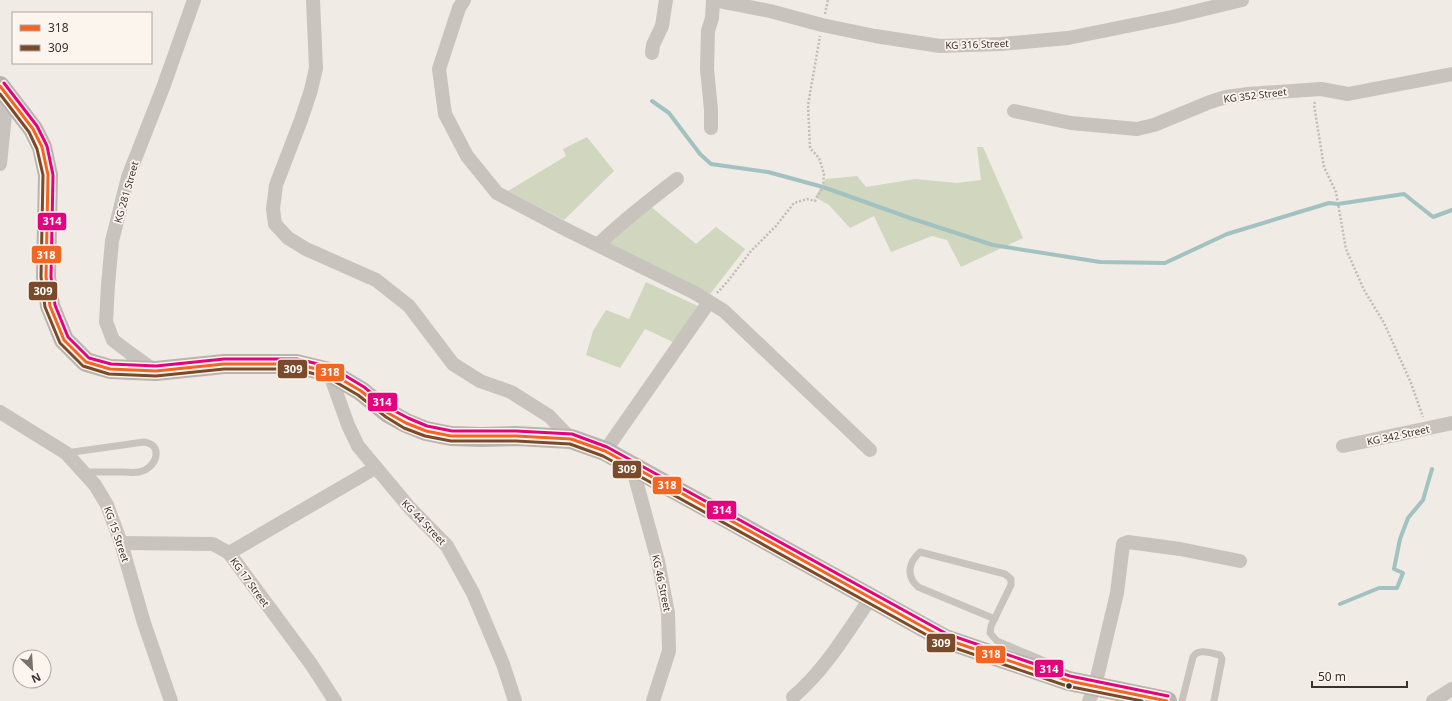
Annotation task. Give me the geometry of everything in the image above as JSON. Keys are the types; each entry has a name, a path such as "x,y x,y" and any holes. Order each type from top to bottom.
{"main road":[{"path":"4,90 33,129 42,147 48,175 46,277 50,306 64,340 86,362 110,369 156,371 224,364 296,364 329,372 361,391 388,413 406,423 426,431 451,436 516,436 571,439 605,451 945,639 1069,681 1092,694 1167,701"}],"street":[{"name":"KG 281 Street","path":"156,371 130,354 114,340 106,322 112,241 128,177 164,85 194,0"},
{"path":"313,0 316,68 311,90 301,120 276,185 273,209 275,224 288,238 306,249 376,280 409,306 452,364 480,381 511,392 549,416 571,439"},
{"path":"464,0 459,8 439,69 445,114 467,156 497,193 695,294 724,311 870,450"},
{"path":"652,53 653,44 662,26 666,0"},
{"path":"711,128 711,110 707,69 708,31 712,18 713,0"},
{"name":"KG 316 Street","path":"713,0 770,11 822,25 875,36 940,46 1001,44 1068,38 1242,0"},
{"name":"KG 352 Street","path":"1014,112 1071,123 1137,129 1154,125 1210,102 1248,94 1321,89 1348,94 1452,74"},
{"path":"0,164 4,90"},
{"path":"598,245 611,232 677,179"},
{"path":"605,451 709,302"},
{"name":"KG 44 Street","path":"329,372 348,425 358,446 409,507 447,546 473,593 503,664 515,701"},
{"name":"KG 15 Street","path":"0,412 66,453 85,472 107,505 121,543 144,623 171,701"},
{"name":"KG 342 Street","path":"1343,446 1452,423"},
{"name":"KG 46 Street","path":"632,466 658,561 668,613 669,651 653,701"},
{"path":"229,553 375,468"},
{"path":"1092,694 1117,593 1123,544 1128,542 1180,548 1240,561"},
{"name":"KG 17 Street","path":"121,543 213,544 229,553 311,664 335,701"},
{"path":"793,697 819,673 870,598"},
{"path":"1433,701 1452,689"}],"lane":[{"path":"66,453 144,442 150,443 154,446 157,455 151,467 139,472 85,472"},
{"path":"995,619 918,587 912,581 909,571 915,556 920,552 1004,574 1011,579 1011,585 990,633 997,641 1063,670 1069,681"},
{"path":"1182,701 1193,657 1200,651 1220,655 1222,659 1214,701"}],"path":[{"path":"709,302 728,281 751,251 776,226 794,203 807,199 815,201 823,187 824,174 819,158 810,148 808,105 822,25 828,0"},
{"path":"1321,89 1314,105 1324,167 1336,192 1346,249 1364,290 1384,323 1411,382 1427,428"}],"green space":[{"path":"587,137 614,171 564,220 508,191 566,156 563,149"},
{"path":"977,147 983,147 1023,238 961,267 947,240 932,236 891,252 874,216 850,228 829,205 815,197 826,179 857,176 866,187 915,179 957,183 981,180"},
{"path":"651,207 696,244 716,227 745,249 710,294 605,244"},
{"path":"646,282 698,306 675,343 645,329 620,368 586,355 593,331 606,310 629,319"}],"waterway":[{"path":"652,101 669,113 700,154 711,164 768,172 823,187 910,218 993,245 1100,262 1165,263 1227,234 1329,203 1338,204 1404,194 1433,217 1452,210"},
{"path":"1340,604 1379,588 1397,588 1403,573 1394,569 1400,539 1408,518 1423,500 1432,469"}],"transit line":[{"name":"314","path":"4,83 37,126 47,146 53,175 51,277 55,305 68,337 89,358 111,364 156,366 224,359 297,359 331,367 364,387 391,409 427,426 452,431 516,431 572,434 607,447 947,634 1070,676 1168,696"},
{"name":"318","path":"0,86 33,129 42,147 48,175 46,277 50,306 64,340 86,362 110,369 156,371 224,364 296,364 329,372 361,391 388,413 406,423 426,431 451,436 516,436 571,439 605,451 945,639 1069,681 1167,701"},
{"name":"309","path":"0,94 29,132 37,149 43,175 41,277 45,307 60,343 83,366 109,374 156,376 224,369 295,369 327,377 358,395 386,417 404,428 425,436 451,441 516,441 570,444 603,456 943,644 1067,686 1142,701"}]}
